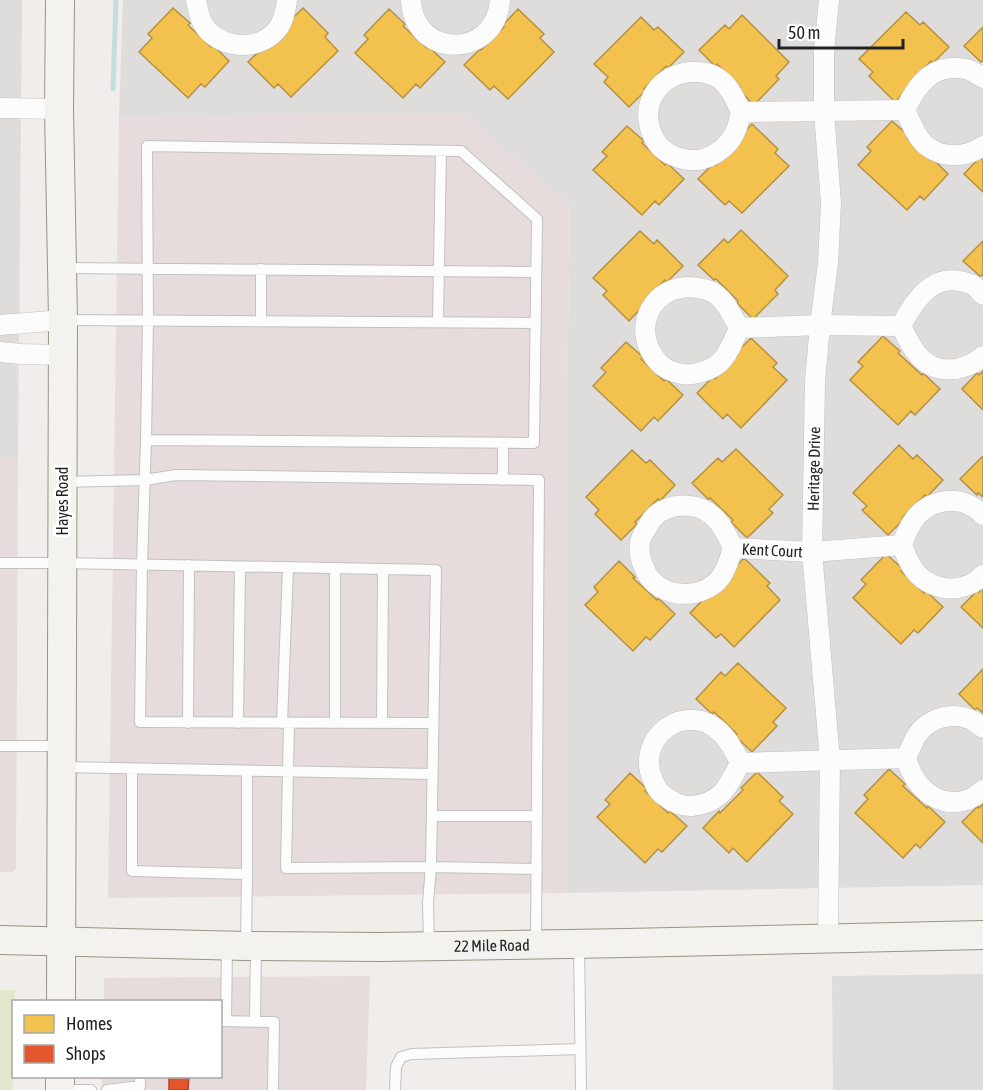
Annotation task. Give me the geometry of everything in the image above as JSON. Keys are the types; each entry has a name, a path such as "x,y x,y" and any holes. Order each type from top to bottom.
{"main road":[{"name":"Hayes Road","path":"60,0 59,109 63,320 61,1000"},
{"name":"22 Mile Road","path":"0,940 243,946 429,946 983,935"}],"street":[{"path":"196,0 198,14 204,27 217,39 242,46 256,43 279,27 287,0"},
{"path":"411,0 411,9 419,26 431,38 442,43 456,45 473,42 485,34 494,24 500,0"},
{"name":"Heritage Drive","path":"828,938 830,760 812,552 815,381 828,263 831,203 825,112 824,51 829,0"},
{"path":"905,110 916,89 930,74 948,68 968,69 983,78"},
{"path":"686,71 706,72 722,80 734,96 741,112 734,134 718,154 700,160 680,159 665,152 653,138 648,118 651,98 665,79 686,71"},
{"path":"0,108 59,109"},
{"path":"741,112 905,110"},
{"path":"905,110 913,128 927,147 943,154 960,156 983,146"},
{"path":"901,326 908,312 924,292 939,281 954,280 973,285 983,295"},
{"path":"687,286 707,289 722,300 739,328 724,358 710,370 690,375 662,366 652,356 646,341 645,328 648,312 656,300 671,290 687,286"},
{"path":"0,325 63,320"},
{"path":"739,328 820,325 901,326"},
{"path":"901,326 919,357 936,368 957,370 974,364 983,356"},
{"path":"0,352 63,355"},
{"path":"983,515 963,502 944,501 929,506 914,519 902,545 913,569 927,583 942,589 962,588 977,581 983,575"},
{"name":"Kent Court","path":"680,505 698,506 713,514 725,529 733,548 728,565 720,578 703,591 686,595 662,589 649,577 640,559 640,543 650,521 663,510 680,505"},
{"name":"Kent Court","path":"733,548 812,552 902,545"},
{"path":"983,728 977,722 958,716 942,717 927,724 913,741 907,758 913,777 925,793 937,799 952,802 968,800 983,790"},
{"path":"687,719 703,720 720,732 740,763 720,796 706,804 688,807 673,803 657,790 648,770 649,750 660,732 674,722 687,719"},
{"path":"740,763 907,758"}],"lane":[{"path":"146,440 534,443 537,219 461,151 147,146 148,319 140,722 433,723"},
{"path":"438,322 441,151"},
{"path":"61,268 536,272"},
{"path":"261,269 261,320"},
{"path":"63,320 536,322"},
{"path":"503,443 503,480"},
{"path":"62,482 145,480 176,475 539,480 536,944"},
{"path":"0,563 436,570 431,867 428,902 429,946"},
{"path":"188,723 189,566"},
{"path":"238,723 240,567"},
{"path":"288,568 286,868 537,869"},
{"path":"335,568 335,723"},
{"path":"382,723 383,569"},
{"path":"0,746 132,769 432,774"},
{"path":"132,769 132,872 247,874"},
{"path":"247,771 247,874 243,946 223,1021 274,1022 273,1090"},
{"path":"432,816 537,816"},
{"path":"579,944 581,1090"},
{"path":"243,946 255,1021"},
{"path":"395,1090 396,1066 401,1057 412,1054 580,1049"},
{"path":"107,1090 140,1086 140,1078"},
{"path":"60,1090 91,1090"}],"shaded area":[{"path":"0,0 22,0 18,458 0,458"},
{"path":"123,0 983,0 983,885 567,893 566,458 570,205 463,113 119,116"},
{"path":"464,113 570,205 566,458 567,893 108,898 119,116"},
{"path":"0,458 18,458 16,868 12,872 0,872"},
{"path":"983,974 983,1090 833,1090 832,976"},
{"path":"370,976 366,1090 102,1090 102,1078 222,1078 222,1000 104,1000 104,978"}],"green space":[{"path":"0,990 15,990 15,1000 12,1000 13,1090 0,1090"}],"building: Homes":[{"path":"173,8 211,47 213,45 229,61 205,87 201,84 188,98 139,52 152,38 148,34"},
{"path":"303,8 328,33 325,37 338,51 291,97 278,84 274,88 248,62"},
{"path":"389,9 405,24 403,26 445,62 420,88 416,84 403,98 355,53 368,39 364,35"},
{"path":"518,9 544,34 540,38 554,52 508,99 494,86 490,90 464,65 504,27 502,26"},
{"path":"906,12 920,25 923,22 949,47 933,63 931,61 895,102 869,76 873,72 859,59"},
{"path":"742,15 789,62 776,76 779,79 754,105 717,64 715,66 699,50 725,25 729,29"},
{"path":"641,17 654,30 658,27 684,52 668,68 666,66 629,107 604,82 608,77 594,64"},
{"path":"983,27 983,61 981,62 964,46"},
{"path":"892,121 930,160 932,158 948,174 924,200 920,196 907,210 858,165 871,151 867,147"},
{"path":"752,124 778,149 775,153 789,166 742,213 729,201 725,205 698,179 714,163 716,165"},
{"path":"627,126 665,165 667,163 684,179 659,205 655,201 642,215 593,170 607,156 602,152"},
{"path":"980,157 983,158 983,192 964,174"},
{"path":"741,230 788,276 775,290 778,294 753,319 716,279 714,280 698,265 724,239 728,243"},
{"path":"640,231 654,244 657,240 683,266 667,282 665,280 629,321 603,295 607,291 593,278"},
{"path":"983,241 983,276 980,276 963,261"},
{"path":"883,336 900,351 898,353 940,389 915,415 911,411 898,425 850,380 863,366 858,362"},
{"path":"751,338 777,363 773,367 787,380 741,428 727,414 723,419 697,393 713,377 715,379"},
{"path":"626,342 664,381 666,379 683,395 658,421 654,417 641,431 593,386 606,372 601,368"},
{"path":"983,371 983,410 962,389 977,373 979,375"},
{"path":"899,445 913,459 917,455 943,480 902,518 904,519 888,535 862,510 867,506 853,493"},
{"path":"736,449 783,495 769,509 773,513 747,538 731,522 733,520 692,483 718,458 722,462"},
{"path":"632,450 646,463 650,460 675,485 635,522 637,524 621,540 595,514 599,510 586,497"},
{"path":"983,456 983,497 978,493 977,495 960,479"},
{"path":"886,554 924,593 926,591 943,607 918,633 914,630 901,644 853,598 866,584 861,580"},
{"path":"744,558 770,583 767,586 780,600 734,647 721,634 716,638 690,613"},
{"path":"619,561 635,577 633,578 675,614 650,640 646,637 633,651 585,605 598,592 594,587"},
{"path":"983,588 983,628 961,607"},
{"path":"738,663 786,708 773,722 777,726 752,752 714,712 712,714 696,699 721,672 725,676"},
{"path":"983,669 983,713 977,708 975,710 959,694"},
{"path":"889,769 905,784 903,786 945,822 920,848 916,844 903,858 855,813 868,799 864,795"},
{"path":"757,772 783,797 779,801 793,814 747,862 733,848 729,853 703,828 743,790 741,788"},
{"path":"630,773 668,813 670,811 687,826 662,852 658,849 645,863 597,817 610,804 605,800"},
{"path":"983,804 983,843 962,822"}],"building: Shops":[{"path":"169,1078 189,1078 188,1090 169,1090"}],"waterway":[{"path":"113,89 116,0"}]}
